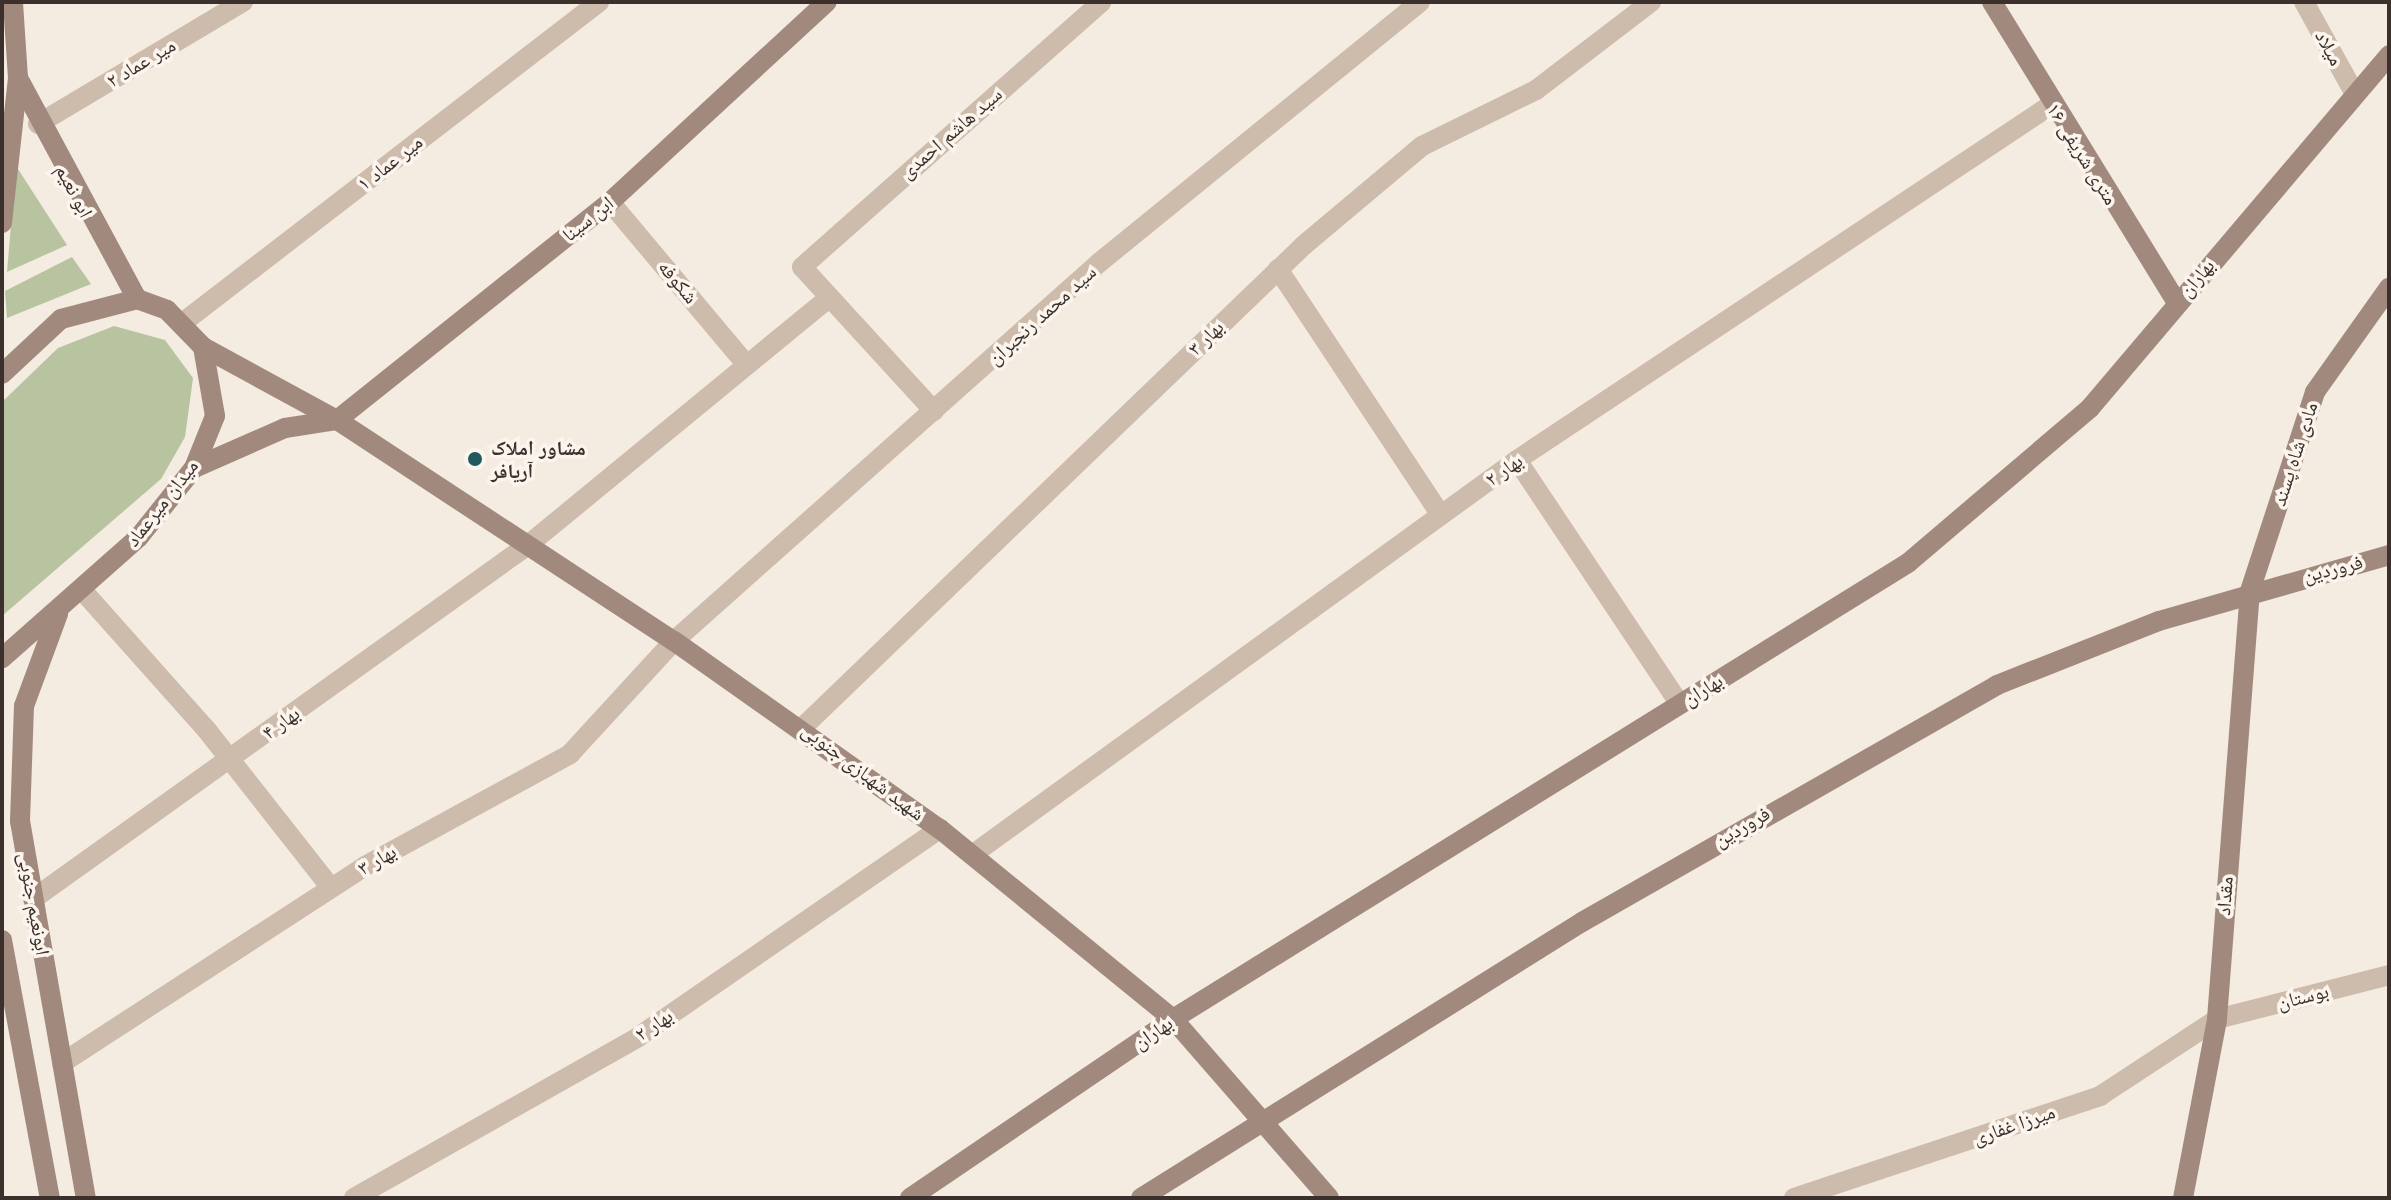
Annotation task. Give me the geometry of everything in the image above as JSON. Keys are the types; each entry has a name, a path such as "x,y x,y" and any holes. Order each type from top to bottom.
{"street":[{"name":"ابو نعیم","path":"2,223 18,78 13,2"},
{"name":"میر عماد ۲","path":"38,124 243,2"},
{"name":"میر عماد ۱","path":"181,324 599,2"},
{"name":"ابن سینا","path":"337,420 610,202 827,2"},
{"name":"سید هاشم احمدی","path":"827,299 802,267 1102,2"},
{"name":"سید محمد رنجبران","path":"674,641 1100,262 1420,2"},
{"name":"بهار ۳","path":"803,727 1278,269 1422,146 1536,90 1651,2"},
{"name":"۱۶ متری شریفی","path":"1992,2 2051,105 2177,303"},
{"name":"میلاد","path":"2304,2 2355,94"},
{"name":"بهاران","path":"910,1198 1173,1019 1908,563 2090,408 2389,55"},
{"name":"ابو نعیم","path":"18,78 38,124 137,299"},
{"name":"بهار ۲","path":"972,855 1517,460 2051,105"},
{"name":"شکوفه","path":"610,202 745,363"},
{"path":"1278,269 1441,515"},
{"name":"مادی شاه پسند","path":"2250,591 2315,392 2389,288"},
{"path":"2,374 61,319 137,299 181,324 203,347"},
{"path":"528,545 745,363 827,299 934,411"},
{"name":"شهید شهبازی جنوبی","path":"203,347 337,420 803,727 940,829 1173,1019 1266,1118 1329,1198"},
{"name":"میدان میرعماد","path":"2,658 58,612 139,537 194,468 215,416 203,347"},
{"path":"194,468 285,428 337,420"},
{"path":"1517,460 1680,704"},
{"name":"بهار ۴","path":"33,899 528,545"},
{"name":"فروردین","path":"1141,1198 1595,914 1997,685 2250,591 2389,555"},
{"path":"82,590 230,761 331,888"},
{"name":"مقداد","path":"2183,1198 2217,1019 2250,591"},
{"name":"ابونعیم جنوبی","path":"58,612 24,706 20,821 86,1198"},
{"name":"بهار ۳","path":"62,1063 331,888 570,754 674,641"},
{"name":"بهار ۲","path":"354,1198 638,1037 940,829"},
{"name":"ابونعیم جنوبی","path":"2,940 4,966 50,1198"},
{"name":"بوستان","path":"2217,1019 2389,975"},
{"name":"میرزا غفاری","path":"1794,1198 2100,1096 2217,1019"}],"green space":[{"path":"16,166 67,245 7,272"},
{"path":"72,257 91,284 7,318 5,291"},
{"path":"114,326 165,340 193,378 185,437 161,479 2,616 2,402 58,348"}],"place":[{"name":"مشاور املاک آریافر","path":"475,459"}]}
